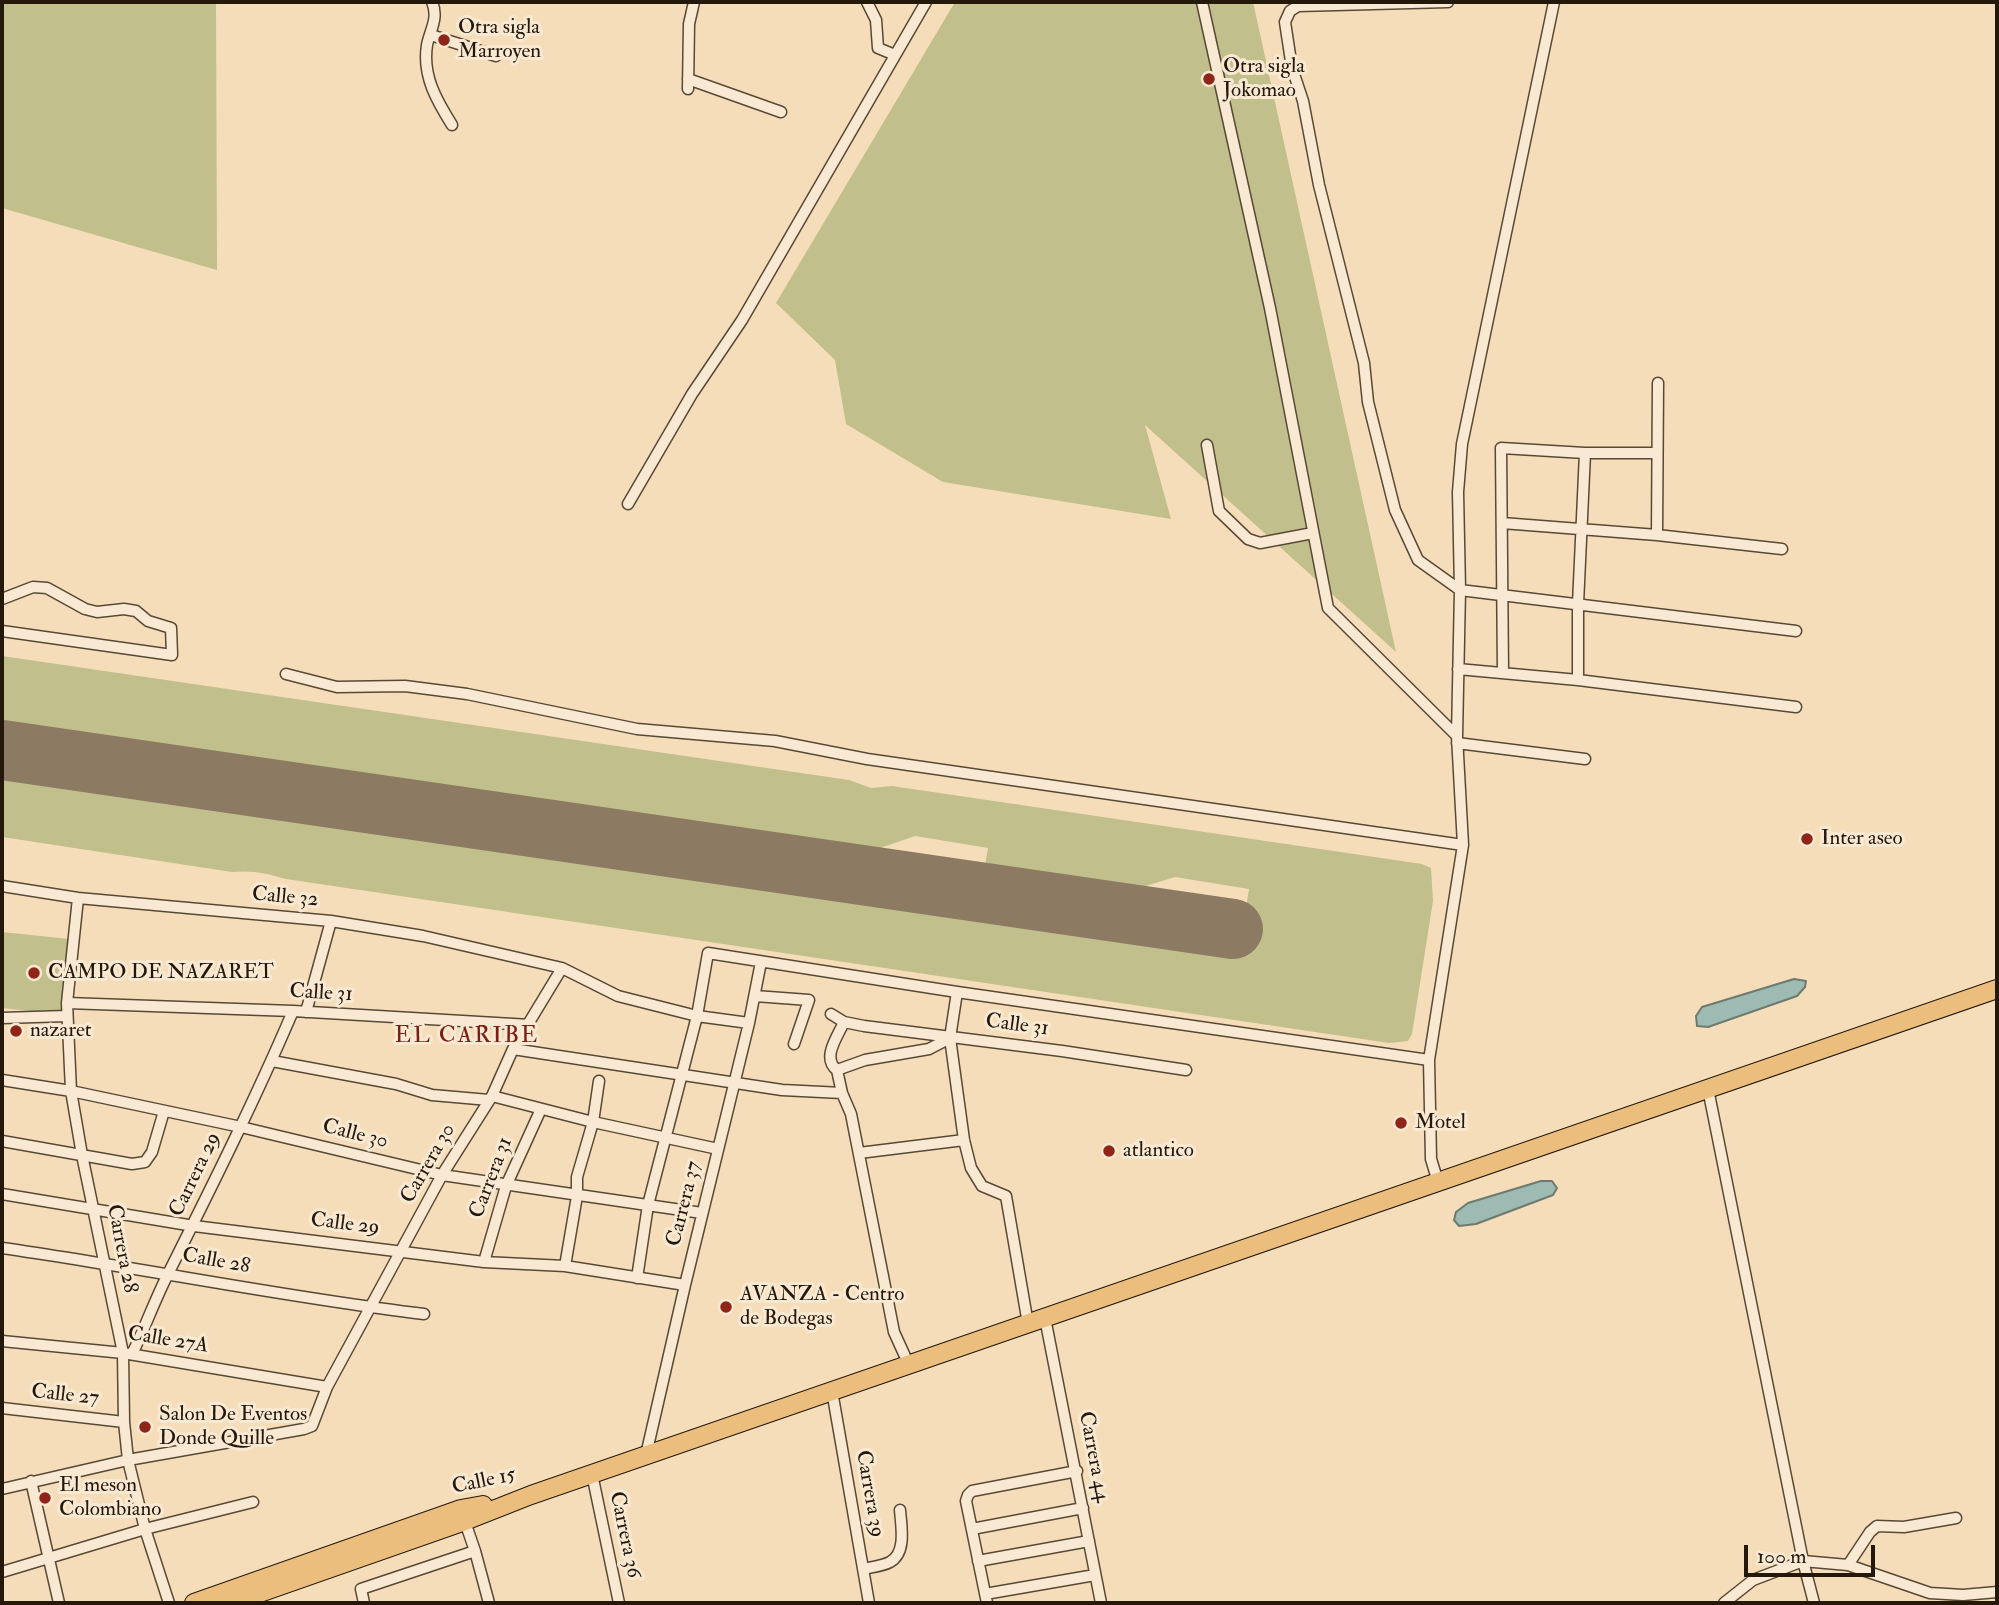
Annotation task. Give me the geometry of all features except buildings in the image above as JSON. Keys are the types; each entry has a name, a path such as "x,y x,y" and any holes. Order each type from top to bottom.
{"highway":[{"name":"Calle 15","path":"194,1603 531,1495 1997,989"},
{"name":"Calle 15","path":"231,1603 463,1515"}],"street":[{"path":"432,2 435,6 435,24 427,45 427,69 435,97 452,125"},
{"path":"694,2 689,24 688,84 781,113"},
{"path":"867,2 876,20 878,48 895,55"},
{"path":"628,504 692,394 742,320 926,2"},
{"path":"1202,2 1270,308 1328,608 1457,739 1585,759"},
{"path":"1448,2 1298,6 1290,11 1285,22 1292,68 1303,101 1319,185 1364,362 1368,402 1395,510 1418,560 1460,590 1796,631"},
{"path":"1438,1182 1431,1160 1429,1060 1463,845 1457,739 1460,590 1458,492 1462,444 1554,2"},
{"path":"431,35 496,56"},
{"path":"1657,535 1658,383"},
{"path":"1207,444 1219,511 1248,539 1260,543 1314,533"},
{"path":"1503,673 1501,448 1585,453 1657,453"},
{"path":"1578,680 1578,604 1585,453"},
{"path":"1502,523 1657,535 1782,549"},
{"path":"2,599 33,587 47,588 85,609 97,612 124,609 136,611 148,621 172,628 172,655 2,631"},
{"path":"1458,669 1578,680 1796,707"},
{"path":"286,674 337,687 405,687 467,694 637,729 775,741 867,759 1463,845"},
{"name":"Calle 32","path":"2,886 78,898 331,921 423,936 562,968 618,996 697,1016 749,1023"},
{"name":"Carrera 28","path":"78,898 67,1003 71,1091 82,1155 127,1354 124,1422 128,1460 145,1529 169,1603"},
{"path":"306,1012 331,921"},
{"path":"637,1278 648,1205 697,1016 708,953 1429,1060"},
{"name":"Carrera 37","path":"646,1455 749,1023 761,962"},
{"name":"Carrera 30","path":"128,1460 312,1426 327,1387 442,1175 491,1098 513,1049 530,1025 562,968"},
{"path":"957,992 950,1038 964,1140 971,1168 982,1186 1006,1196 1028,1324"},
{"path":"754,996 809,1000 794,1044"},
{"name":"Calle 31","path":"67,1003 293,1011 530,1025"},
{"name":"Carrera 29","path":"127,1354 194,1226 293,1011"},
{"name":"Calle 31","path":"831,1014 844,1022 1186,1070"},
{"path":"2,1018 67,1016"},
{"path":"844,1022 831,1051 832,1066 837,1070 842,1093 851,1114 894,1332 909,1365"},
{"path":"837,1070 865,1060 929,1049 950,1038"},
{"path":"513,1049 782,1090 842,1093"},
{"path":"272,1060 396,1084 432,1095 491,1098 718,1149"},
{"name":"Calle 30","path":"2,1080 71,1091 241,1127 442,1175 702,1213"},
{"path":"565,1266 578,1196 576,1177 593,1122 599,1081"},
{"path":"1708,1089 1802,1561 1814,1603"},
{"name":"Carrera 31","path":"484,1262 506,1186 541,1109"},
{"path":"2,1141 132,1164 145,1162 152,1152 164,1111"},
{"path":"859,1153 964,1140"},
{"name":"Calle 29","path":"2,1194 194,1226 484,1262 565,1266 685,1285"},
{"name":"Calle 28","path":"2,1248 424,1314"},
{"name":"Carrera 44","path":"1045,1318 1101,1603"},
{"name":"Calle 27A","path":"2,1341 127,1354 327,1387"},
{"name":"Carrera 39","path":"832,1391 869,1603"},
{"name":"Calle 27","path":"2,1408 124,1422"},
{"path":"2,1489 128,1460"},
{"path":"1077,1471 972,1491 966,1501 986,1599 1096,1575"},
{"name":"Carrera 36","path":"592,1474 619,1603"},
{"path":"31,1482 59,1603"},
{"path":"2,1573 145,1529 253,1502"},
{"path":"972,1528 1083,1508"},
{"path":"863,1569 891,1562 900,1552 900,1510"},
{"path":"463,1515 488,1601 475,1603"},
{"path":"1848,1565 1877,1526 1904,1527 1956,1518"},
{"path":"978,1561 1089,1541"},
{"path":"364,1603 361,1588 475,1551"},
{"path":"1724,1603 1753,1580 1802,1561 1848,1565 1930,1593 1963,1595 1997,1592"}],"shaded area":[{"path":"2,2 216,2 217,270 2,208"},
{"path":"955,2 1253,2 1396,652 1145,425 1171,519 943,482 846,424 835,360 776,303"},
{"path":"2,656 849,780 871,788 892,786 1422,864 1431,868 1433,901 1412,1034 1408,1041 1389,1043 286,879 259,872 232,872 2,837 2,771 1239,952 1249,889 1175,877 1120,894 984,871 988,848 915,836 857,856 2,731"},
{"name":"CAMPO DE NAZARET","path":"2,932 69,939 65,1015 2,1008"}],"water":[{"path":"1794,979 1806,981 1805,987 1797,996 1708,1027 1697,1026 1696,1016 1702,1007"},
{"path":"1541,1181 1552,1181 1557,1188 1553,1195 1476,1224 1459,1226 1454,1220 1456,1212 1468,1203"}],"runway":[{"path":"2,750 1233,929"}],"place":[{"name":"Otra sigla Marroyen","path":"444,40"},
{"name":"Otra sigla Jokomao","path":"1209,79"},
{"name":"Inter aseo","path":"1807,839"},
{"name":"CAMPO DE NAZARET","path":"34,973"},
{"name":"nazaret","path":"16,1031"},
{"name":"Motel","path":"1401,1123"},
{"name":"atlantico","path":"1109,1151"},
{"name":"AVANZA - Centro de Bodegas","path":"726,1307"},
{"name":"Salon De Eventos Donde Quille","path":"145,1427"},
{"name":"El meson Colombiano","path":"45,1498"}],"district":[{"name":"EL CARIBE","path":"467,1037"}]}
